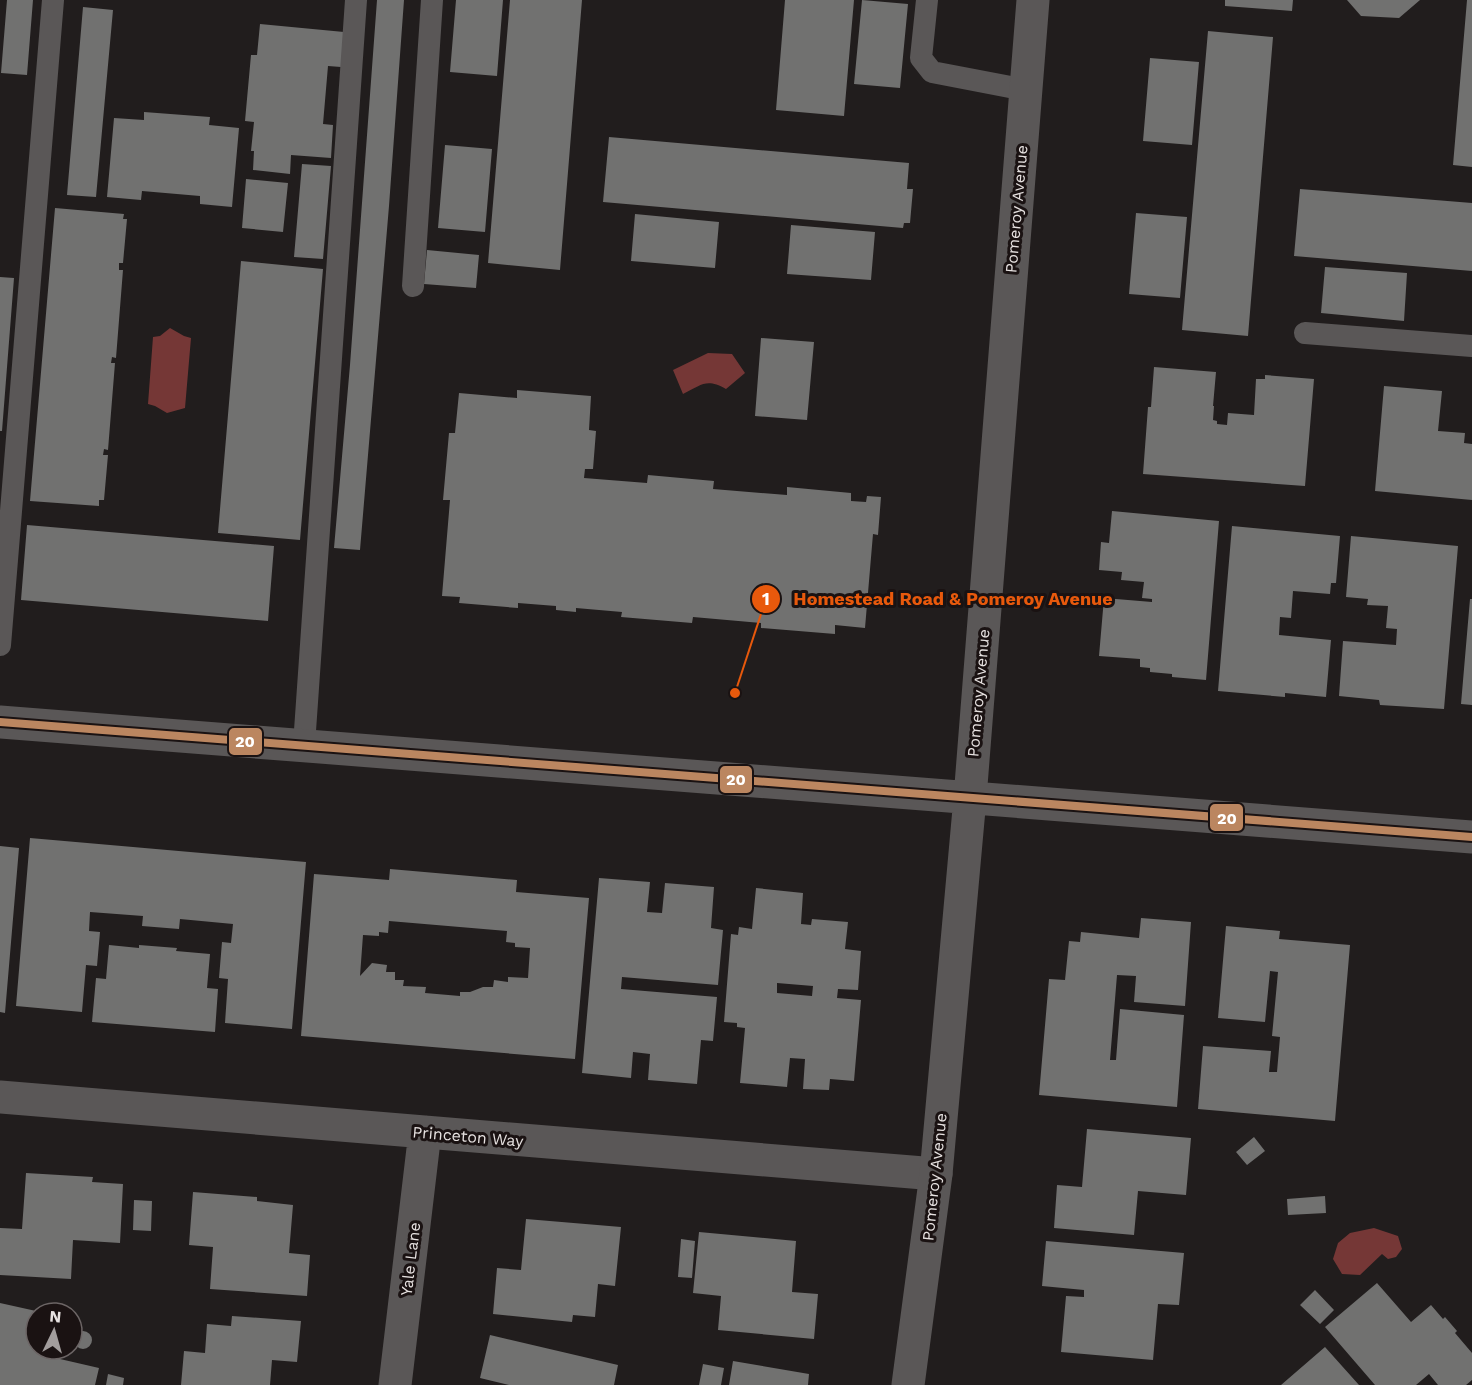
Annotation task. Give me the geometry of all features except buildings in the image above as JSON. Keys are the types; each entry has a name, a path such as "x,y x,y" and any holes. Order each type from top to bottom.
{"street":[{"name":"Pomeroy Avenue","path":"908,1385 936,1174 970,798 1033,0"},
{"path":"0,722 1472,837"},
{"name":"Princeton Way","path":"0,1097 936,1174"},
{"name":"Yale Lane","path":"395,1385 425,1132"}],"lane":[{"path":"0,645 53,0"},
{"path":"304,746 356,0"},
{"path":"413,286 432,0"},
{"path":"927,0 921,58 932,72 1026,90"},
{"path":"1305,333 1472,346"}],"shaded area":[{"path":"170,328 191,338 185,408 167,413 148,404 153,337 160,336"},
{"path":"708,353 732,354 745,373 726,389 709,383 683,394 673,370"},
{"path":"1374,1228 1398,1236 1402,1249 1396,1257 1388,1259 1382,1254 1360,1275 1342,1274 1333,1259 1338,1243 1350,1233"}],"transit line":[{"name":"20","path":"0,722 1472,837"}],"place":[{"name":"Homestead Road & Pomeroy Avenue","path":"735,693"}]}
